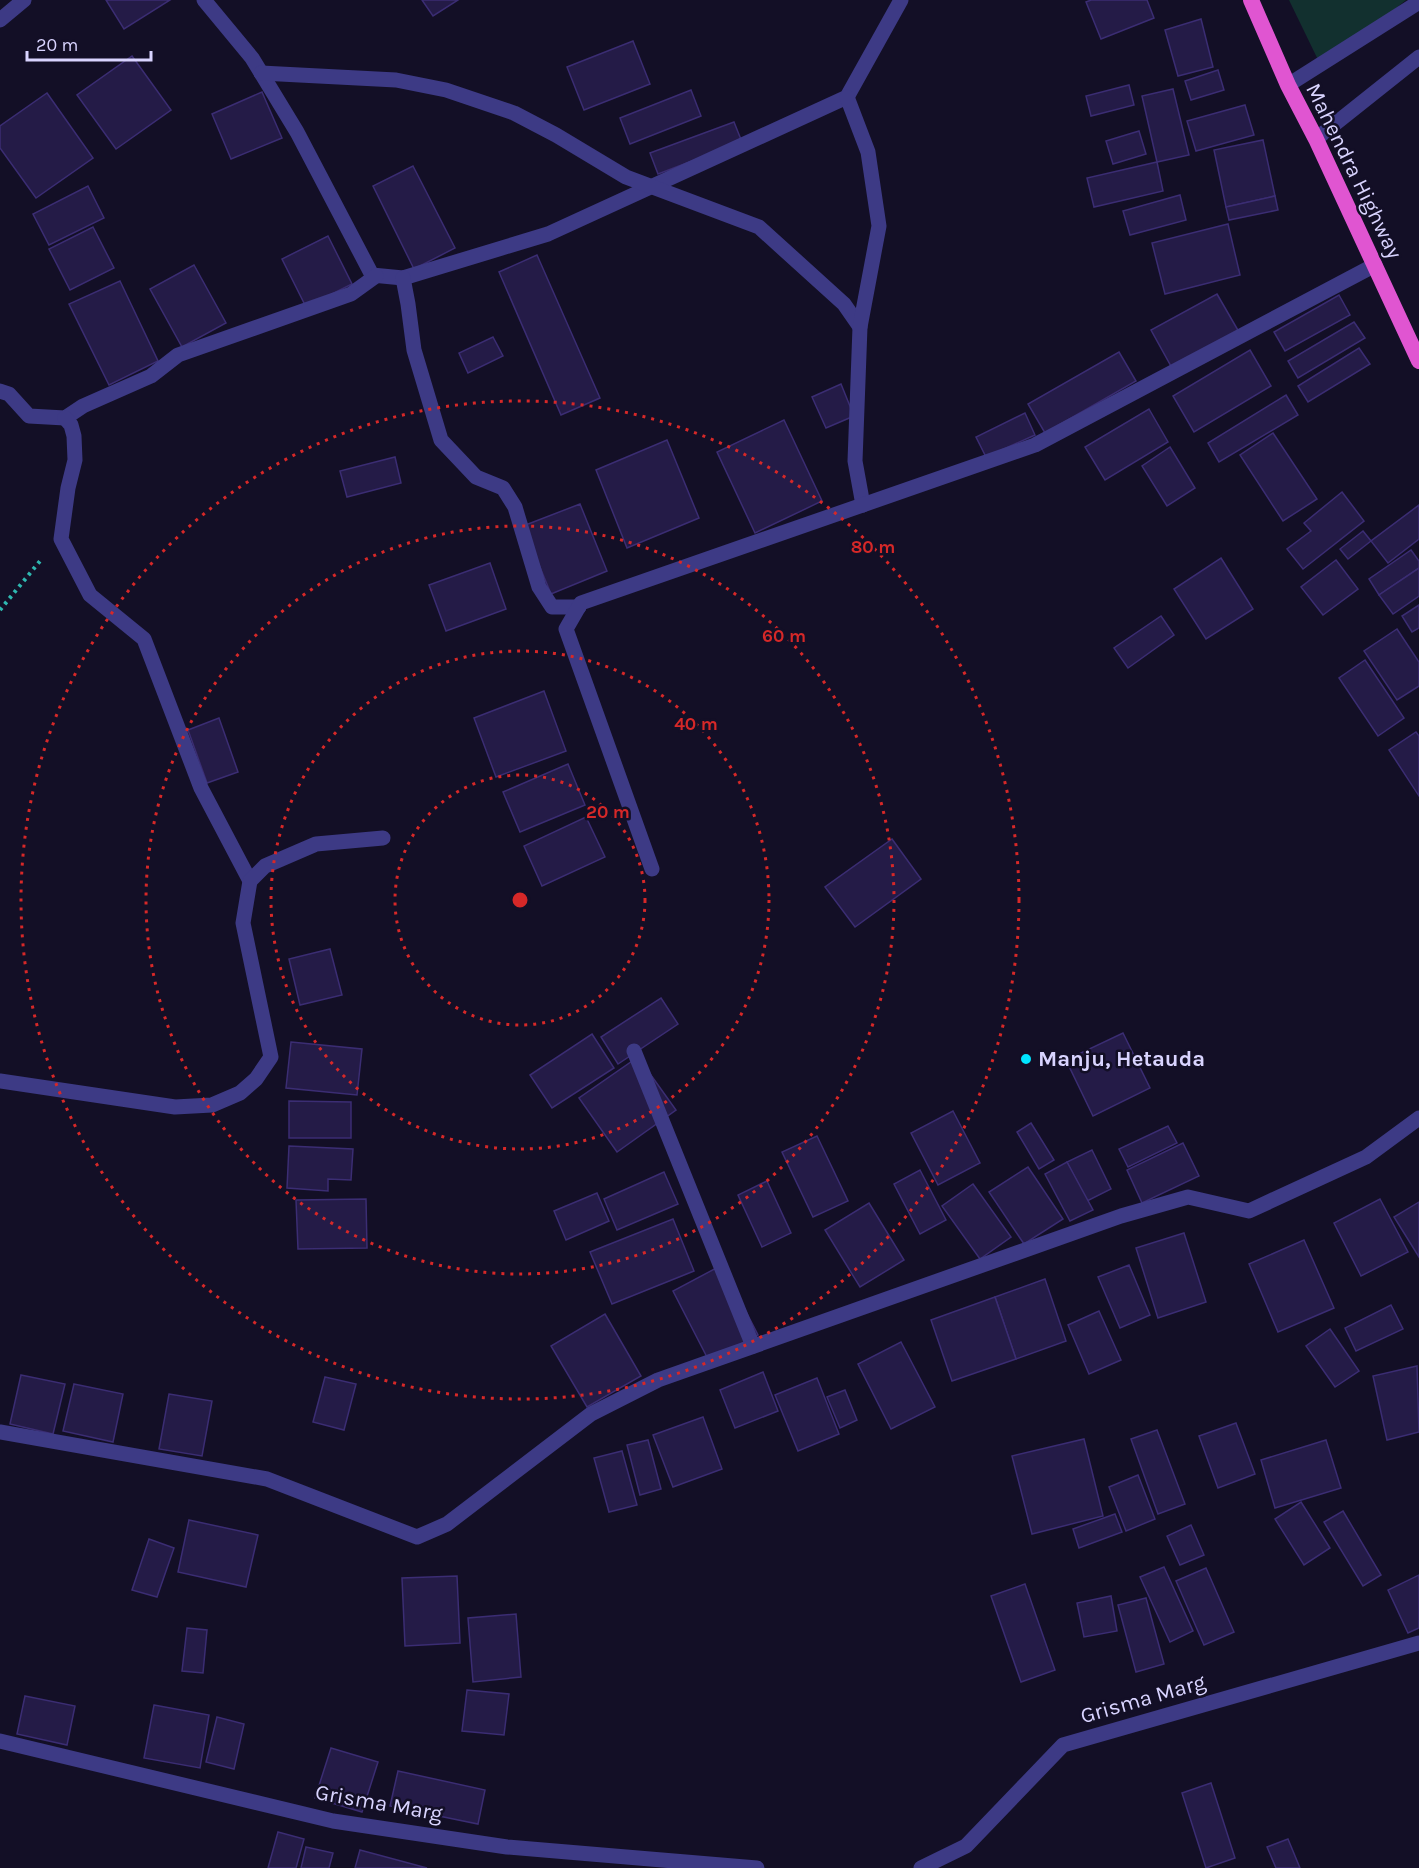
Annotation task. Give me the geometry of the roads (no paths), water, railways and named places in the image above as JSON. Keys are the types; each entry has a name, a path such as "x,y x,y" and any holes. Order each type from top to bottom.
{"highway":[{"name":"Mahendra Highway","path":"1251,0 1288,86 1316,139 1419,361"}],"street":[{"path":"0,20 24,0"},
{"path":"204,0 252,58 297,132 372,275 403,278 548,234 848,97 901,0"},
{"path":"1288,86 1419,2"},
{"path":"1316,139 1419,57"},
{"path":"261,73 396,80 446,90 514,113 626,177 759,227 844,304 860,327"},
{"path":"848,97 868,152 879,226 860,327 855,461 863,505"},
{"path":"652,869 566,629 581,603 1035,445 1374,265"},
{"path":"0,391 9,394 29,416 65,418 83,406 151,376 178,355 351,294 376,276"},
{"path":"403,278 414,350 441,440 476,477 503,488 515,507 539,587 552,607 579,608"},
{"path":"65,418 71,425 74,436 75,460 68,488 61,539 90,595 144,639 201,788 250,881"},
{"path":"0,1081 175,1107 212,1105 240,1093 256,1079 271,1057 243,923 250,881 265,866 316,844 383,838"},
{"path":"634,1051 753,1347"},
{"path":"0,1432 267,1479 417,1538 447,1524 591,1414 658,1380 1121,1216 1188,1197 1248,1211 1366,1157 1419,1118"},
{"name":"Grisma Marg","path":"921,1868 966,1846 1063,1745 1419,1643"},
{"name":"Grisma Marg","path":"0,1741 333,1821 507,1847 757,1868"}],"place":[{"name":"Manju, Hetauda","path":"1026,1059"}]}
